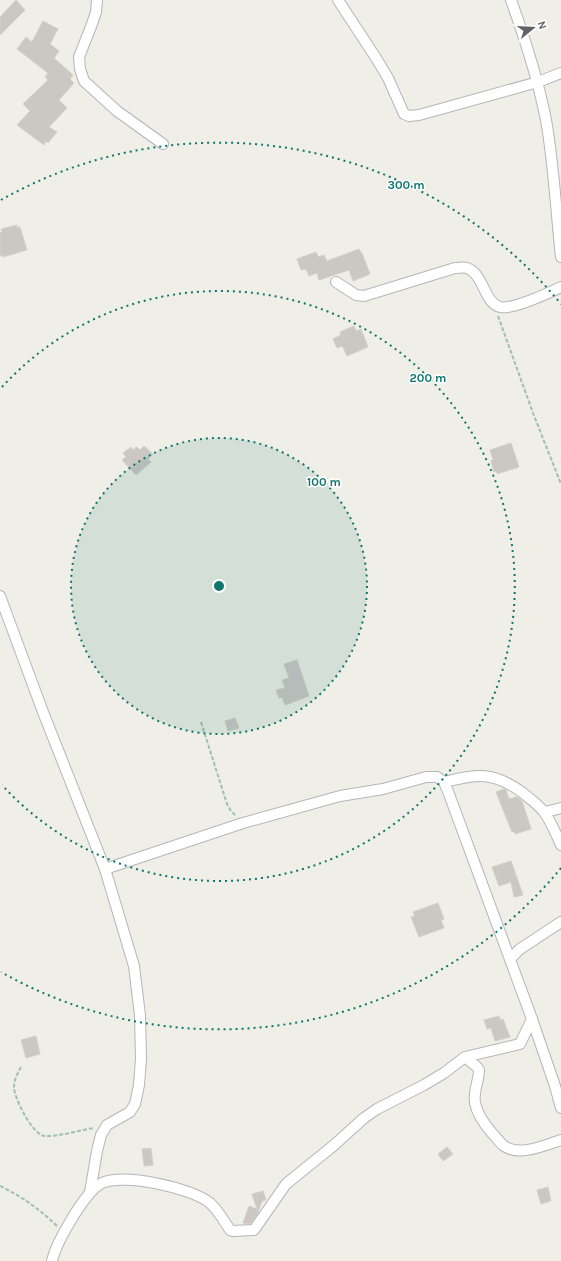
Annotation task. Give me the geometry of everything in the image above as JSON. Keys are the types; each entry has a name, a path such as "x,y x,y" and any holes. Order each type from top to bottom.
{"street":[{"path":"97,0 96,12 79,57 80,69 84,80 117,111 163,144"},
{"path":"338,0 388,78 404,114 409,116 419,115 538,82 561,73"},
{"path":"511,0 538,82 546,121 552,160 561,257"},
{"path":"336,282 356,294 364,296 455,268 466,268 473,271 494,304 500,307 508,307 532,300 561,287"},
{"path":"0,596 43,712 105,869 134,966 140,1016 141,1059 139,1085 135,1104 130,1112 106,1125 101,1135 96,1151 90,1192"},
{"path":"105,869 243,823 340,796 383,789 426,776 437,777 444,782 532,1019 561,1108"},
{"path":"444,782 478,776 499,778 535,802 545,812 561,845"},
{"path":"545,812 561,808"},
{"path":"510,960 526,945 561,922"},
{"path":"52,1261 54,1251 64,1232 90,1192 101,1183 110,1180 125,1179 147,1181 174,1188 199,1197 210,1203 230,1230 254,1230 286,1184 333,1146 364,1118 377,1109 444,1073 465,1057 520,1044 532,1019"},
{"path":"465,1057 479,1070 475,1090 475,1104 479,1114 488,1128 504,1146 512,1150 525,1150 561,1140"}],"path":[{"path":"494,304 532,413 561,484"},
{"path":"201,722 227,804 231,811 243,823"},
{"path":"21,1067 15,1078 14,1090 21,1107 32,1127 38,1134 52,1136 106,1125"},
{"path":"0,1186 15,1193 37,1208 64,1232"}],"building":[{"path":"16,0 25,10 0,35 0,17"},
{"path":"43,21 58,29 50,44 59,51 54,58 73,75 70,79 74,83 59,100 67,108 49,127 57,132 48,143 46,141 44,145 17,125 30,111 23,104 48,80 45,77 48,73 17,49 26,37 32,42"},
{"path":"17,225 17,228 20,227 27,250 3,257 3,255 0,256 1,229"},
{"path":"359,249 370,274 353,281 349,270 319,280 317,273 309,276 306,269 301,270 297,259 316,252 318,257 324,255 327,261"},
{"path":"354,326 356,331 361,329 368,347 347,356 342,346 337,348 333,339 341,335 340,332"},
{"path":"511,443 519,467 497,474 497,471 494,472 490,450"},
{"path":"144,446 153,454 148,459 151,462 136,475 122,460 126,457 123,453 131,447 133,450 137,447 140,450"},
{"path":"297,660 309,696 285,705 282,697 279,698 276,690 285,688 282,680 289,678 284,664"},
{"path":"235,718 239,728 228,731 225,721"},
{"path":"504,789 506,790 509,799 517,797 522,801 531,829 515,834 514,831 512,832 496,792"},
{"path":"511,861 523,895 514,897 511,882 499,886 492,867"},
{"path":"438,903 444,919 441,920 444,928 419,937 411,917 415,916 413,912"},
{"path":"499,1016 500,1020 503,1019 510,1037 495,1041 491,1028 487,1029 484,1020"},
{"path":"36,1036 40,1054 26,1058 21,1040"},
{"path":"447,1147 453,1154 443,1161 438,1154"},
{"path":"151,1148 153,1165 144,1166 142,1149"},
{"path":"548,1187 551,1201 541,1204 537,1190"},
{"path":"263,1191 266,1200 262,1201 257,1215 250,1224 243,1223 249,1206 257,1209 252,1194"}]}
